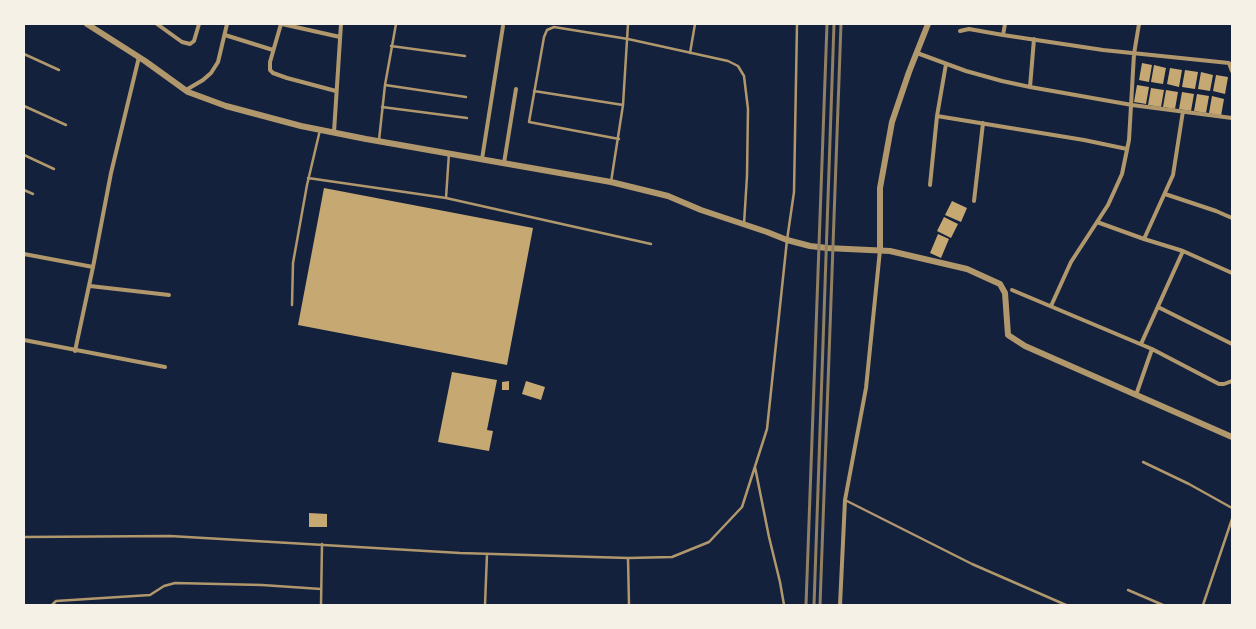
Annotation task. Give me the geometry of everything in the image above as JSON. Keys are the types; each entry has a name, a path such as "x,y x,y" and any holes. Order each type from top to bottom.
{"street":[{"path":"87,24 139,57 186,90 226,106 320,130 611,182 668,196 701,210 787,240 819,248 890,251 967,269 1000,284 1005,293 1008,336 1024,346 1232,437"},
{"path":"157,24 182,42 190,44 194,41 199,24"},
{"path":"186,90 211,73 218,62 227,24"},
{"path":"336,92 287,78 274,73 270,70 270,67 273,50 282,24 340,37"},
{"path":"334,132 341,24"},
{"path":"840,605 845,500 866,388 880,250 880,188 892,122 909,72 928,24"},
{"path":"1003,34 1005,24"},
{"path":"1051,306 1071,262 1108,205 1122,174 1127,149 1132,105 1134,54 1139,24"},
{"path":"482,159 503,26"},
{"path":"960,31 970,26 1003,34 1134,54 1229,63 1232,71"},
{"path":"225,35 273,50"},
{"path":"1030,86 1034,39"},
{"path":"917,53 966,71 1002,81 1132,105 1232,118"},
{"path":"75,351 94,267 111,173 139,57"},
{"path":"930,185 937,116 946,64"},
{"path":"504,163 516,89"},
{"path":"1144,239 1173,175 1183,112"},
{"path":"937,116 1084,140 1127,149"},
{"path":"974,201 983,123"},
{"path":"1165,194 1232,218"},
{"path":"1097,222 1183,251 1232,273"},
{"path":"1142,344 1183,251"},
{"path":"24,254 94,267"},
{"path":"90,286 169,295"},
{"path":"1012,290 1142,344 1219,384 1232,381"},
{"path":"1158,307 1232,344"},
{"path":"24,340 165,368"},
{"path":"1136,395 1152,349"}],"lane":[{"path":"379,141 385,85 396,24"},
{"path":"611,182 619,139 623,105 628,24"},
{"path":"690,53 695,24"},
{"path":"24,538 170,536 487,554 628,558 672,557 709,542 742,507 767,429 787,240 794,192 797,24"},
{"path":"619,139 529,122 544,37 547,30 554,27 628,39 728,61 738,66 744,76 748,109 747,176 744,224"},
{"path":"391,46 465,56"},
{"path":"24,54 59,70"},
{"path":"385,85 466,97"},
{"path":"534,91 623,105"},
{"path":"24,106 66,125"},
{"path":"382,107 467,118"},
{"path":"292,304 292,263 308,178 320,130"},
{"path":"446,198 450,153"},
{"path":"24,155 54,169"},
{"path":"308,178 446,198 651,244"},
{"path":"24,190 33,194"},
{"path":"1143,462 1189,484 1232,508"},
{"path":"755,466 784,605"},
{"path":"845,500 972,564 1066,605"},
{"path":"1203,605 1232,519"},
{"path":"321,605 322,544"},
{"path":"484,605 487,554"},
{"path":"628,558 629,605"},
{"path":"52,605 56,601 150,595 164,586 175,583 321,588"},
{"path":"1128,590 1163,605"}],"building":[{"path":"1142,63 1152,65 1149,82 1139,80"},
{"path":"1154,65 1166,68 1163,84 1151,82"},
{"path":"1170,68 1182,70 1179,87 1167,84"},
{"path":"1185,70 1198,72 1195,89 1182,87"},
{"path":"1201,72 1213,75 1210,91 1198,89"},
{"path":"1216,75 1228,77 1225,94 1213,91"},
{"path":"1137,85 1149,87 1146,104 1134,102"},
{"path":"1151,88 1164,90 1161,107 1148,105"},
{"path":"1166,90 1178,92 1175,109 1163,107"},
{"path":"1182,92 1194,94 1191,111 1179,109"},
{"path":"1197,94 1209,96 1206,113 1194,111"},
{"path":"1212,96 1224,99 1221,116 1209,113"},
{"path":"324,188 533,228 507,365 298,325"},
{"path":"952,201 967,208 961,222 945,215"},
{"path":"944,217 958,224 951,238 937,231"},
{"path":"938,234 949,239 941,258 930,253"},
{"path":"452,372 497,380 487,430 493,431 489,451 438,442"},
{"path":"509,381 509,390 502,390 502,382"},
{"path":"526,381 545,387 541,400 522,394"},
{"path":"309,513 327,514 327,527 309,527"}],"railway":[{"path":"806,605 827,24"},
{"path":"814,605 834,24"},
{"path":"820,605 841,24"}]}
